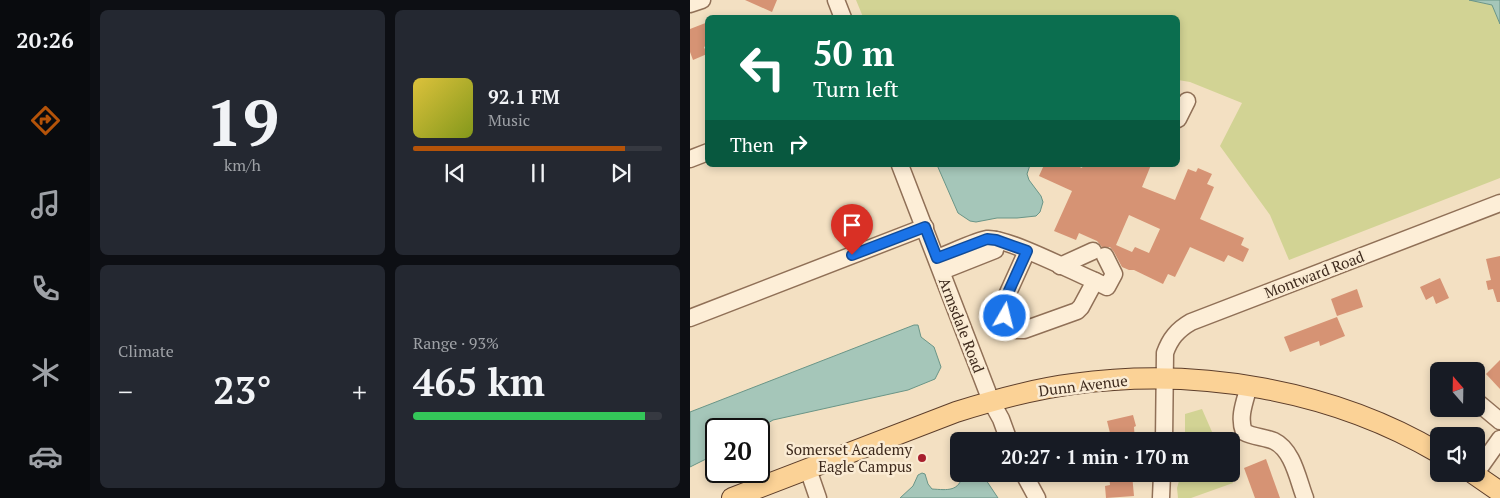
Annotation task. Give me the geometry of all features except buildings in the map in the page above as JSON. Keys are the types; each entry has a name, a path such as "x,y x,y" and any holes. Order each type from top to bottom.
{"main road":[{"name":"Dunn Avenue","path":"732,498 956,412 991,401 1074,383 1114,379 1164,378 1200,380 1249,386 1287,394 1360,416 1398,431 1430,448"},
{"path":"1485,481 1500,492"}],"street":[{"path":"690,4 702,0"},
{"path":"836,0 842,15"},
{"path":"1180,115 1187,101"},
{"path":"690,159 705,153"},
{"name":"Armsdale Road","path":"901,167 991,401 1006,432"},
{"name":"Montward Road","path":"1164,432 1165,353 1169,342 1175,334 1191,322 1500,203"},
{"path":"690,318 925,227"},
{"path":"939,265 994,250 996,240 1027,251 1060,266 1107,287 1114,274 1098,258 1060,266"},
{"path":"1027,251 1003,304 1005,316 1010,325 1016,330 1024,330 1077,311 1081,307 1094,281"},
{"path":"1249,386 1243,405 1241,425 1244,432 1273,440 1282,446 1290,458 1305,498"},
{"path":"1485,408 1500,421"},
{"path":"1485,460 1500,439"},
{"path":"808,469 818,498"},
{"path":"1028,482 1037,498"},
{"path":"1161,498 1162,482"}],"green space":[{"path":"856,0 1469,0 1492,5 1500,24 1500,178 1289,260 1270,215 1220,146 1242,103 1190,82 1180,80 1180,15 862,15"},
{"path":"1202,409 1212,432 1185,432 1185,414"},
{"path":"1179,482 1233,483 1191,498 1178,498"}],"shaded area":[{"path":"1469,0 1500,0 1500,24 1492,5"},
{"path":"938,167 1029,167 1027,174 1029,180 1041,196 1043,202 1040,212 1036,216 997,218 976,222 970,221 958,213"},
{"path":"914,325 918,325 921,337 934,347 941,367 935,379 908,390 770,422 770,418 705,418 705,460 690,467 690,412"},
{"path":"925,474 928,484 932,489 952,489 960,482 987,482 998,498 900,498 913,486 918,475"}],"place":[{"name":"Somerset Academy Eagle Campus","path":"922,458"}],"route":[{"path":"852,255 925,227 937,258 987,239 996,240 1027,251 1003,304 1005,316"}]}
